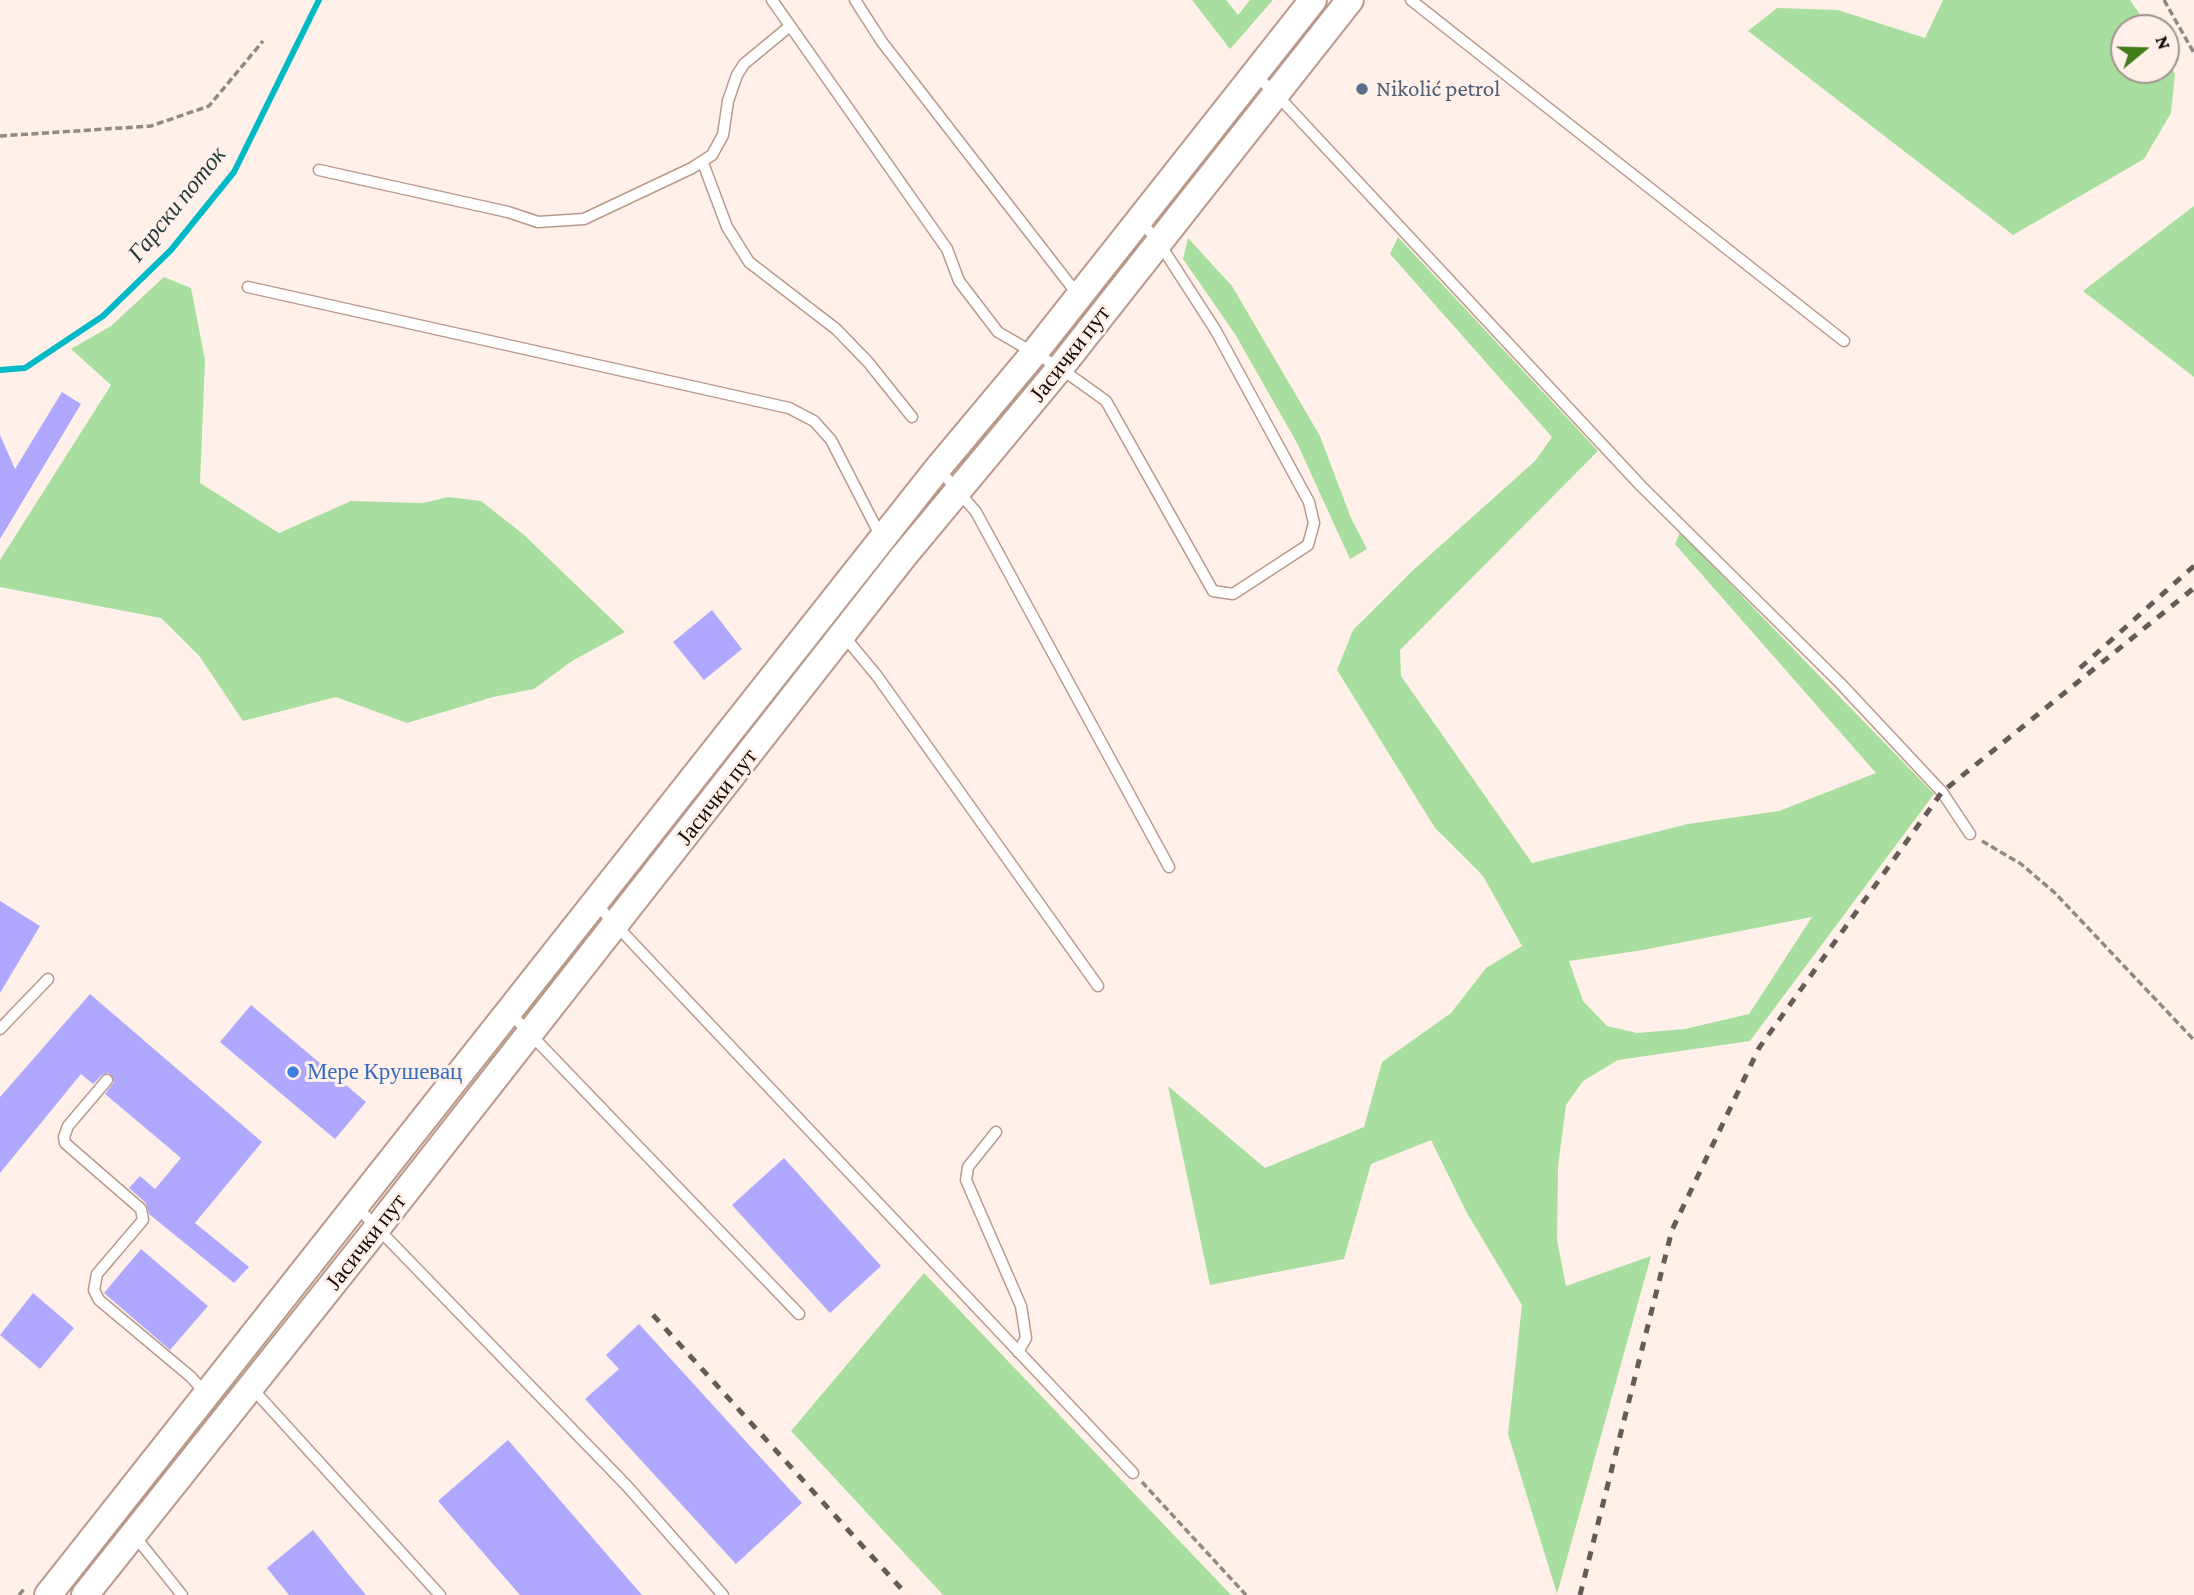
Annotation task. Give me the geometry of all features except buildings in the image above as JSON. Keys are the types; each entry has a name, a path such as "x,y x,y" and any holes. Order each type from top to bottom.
{"main road":[{"name":"Јасички пут","path":"48,1595 124,1523 223,1422 379,1227 615,925 893,549 938,468 1035,352 1312,0"},
{"name":"Јасички пут","path":"893,549 959,490 1060,368 1350,0"},
{"name":"Јасички пут","path":"85,1595 124,1523 206,1395 595,903 833,627"},
{"path":"261,1327 283,1346"},
{"path":"206,1395 223,1422"}],"lane":[{"path":"772,0 947,249 959,281 998,332 1035,352 1106,401 1213,591 1233,594 1308,545 1314,523 1309,502 1216,331 1158,241 1138,219"},
{"path":"855,0 882,42 1078,295"},
{"path":"1411,0 1844,341"},
{"path":"319,170 554,223 599,214 703,163 723,135 728,101 737,75 744,64 790,26"},
{"path":"1254,75 1276,94 1640,486 1840,683 1942,792 1969,834"},
{"path":"703,163 727,227 749,262 836,329 868,362 912,417"},
{"path":"248,287 789,408 814,421 831,440 893,549"},
{"path":"938,468 976,512 996,546 1169,867"},
{"path":"833,627 877,676 1098,986"},
{"path":"595,903 1133,1473"},
{"path":"0,1029 48,979"},
{"path":"509,1012 799,1314"},
{"path":"107,1080 68,1126 65,1143 141,1209 143,1215 139,1224 97,1274 94,1290 99,1300 191,1377 206,1395"},
{"path":"996,1132 968,1167 967,1180 1021,1306 1026,1338 1018,1352"},
{"path":"356,1206 627,1486 723,1595"},
{"path":"251,1387 440,1595"},
{"path":"124,1523 182,1595"}],"path":[{"path":"2164,0 2194,52"},
{"path":"0,136 151,126 209,106 263,41"},
{"path":"1969,834 2021,864 2055,893 2194,1040"},
{"path":"1133,1473 1246,1595"}],"green space":[{"path":"1192,0 1226,0 1238,15 1250,0 1273,0 1230,49"},
{"path":"1943,0 2130,0 2140,14 2110,14 2110,84 2174,84 2171,113 2144,159 2013,235 1748,31 1777,8 1838,10 1925,38"},
{"path":"2194,206 2194,377 2083,291"},
{"path":"1398,237 1598,451 1400,650 1401,676 1532,863 1688,824 1779,811 1876,773 1675,544 1680,532 1934,794 1750,1041 1618,1060 1583,1081 1566,1105 1558,1167 1557,1240 1566,1286 1651,1256 1557,1594 1508,1434 1522,1305 1467,1213 1431,1140 1371,1164 1344,1259 1210,1285 1168,1086 1265,1168 1364,1127 1382,1062 1451,1013 1486,968 1522,946 1483,876 1435,828 1337,670 1353,630 1412,571 1535,461 1552,437 1390,254","holes":["1812,917 1749,1014 1685,1029 1637,1033 1607,1026 1583,1001 1569,961 1643,950"]},
{"path":"1188,238 1232,286 1320,436 1351,518 1367,549 1350,559 1297,443 1235,334 1183,259"},
{"path":"164,277 191,288 205,360 200,483 279,533 351,501 423,503 448,497 481,501 523,534 625,632 572,661 534,689 493,697 407,723 336,697 243,721 200,657 161,618 0,587 0,560 111,385 71,349 111,326"},
{"path":"924,1273 1231,1595 943,1595 791,1431"}],"waterway":[{"name":"Гарски поток","path":"0,370 25,368 103,316 171,250 234,172 319,0"}],"railway":[{"path":"2080,668 2194,566"},
{"path":"1580,1595 1672,1230 1759,1048 1942,792 2194,588"},
{"path":"653,1315 907,1595"}],"place":[{"name":"Nikolić petrol","path":"1362,89"},
{"name":"Мере Крушевац","path":"293,1072"}]}
